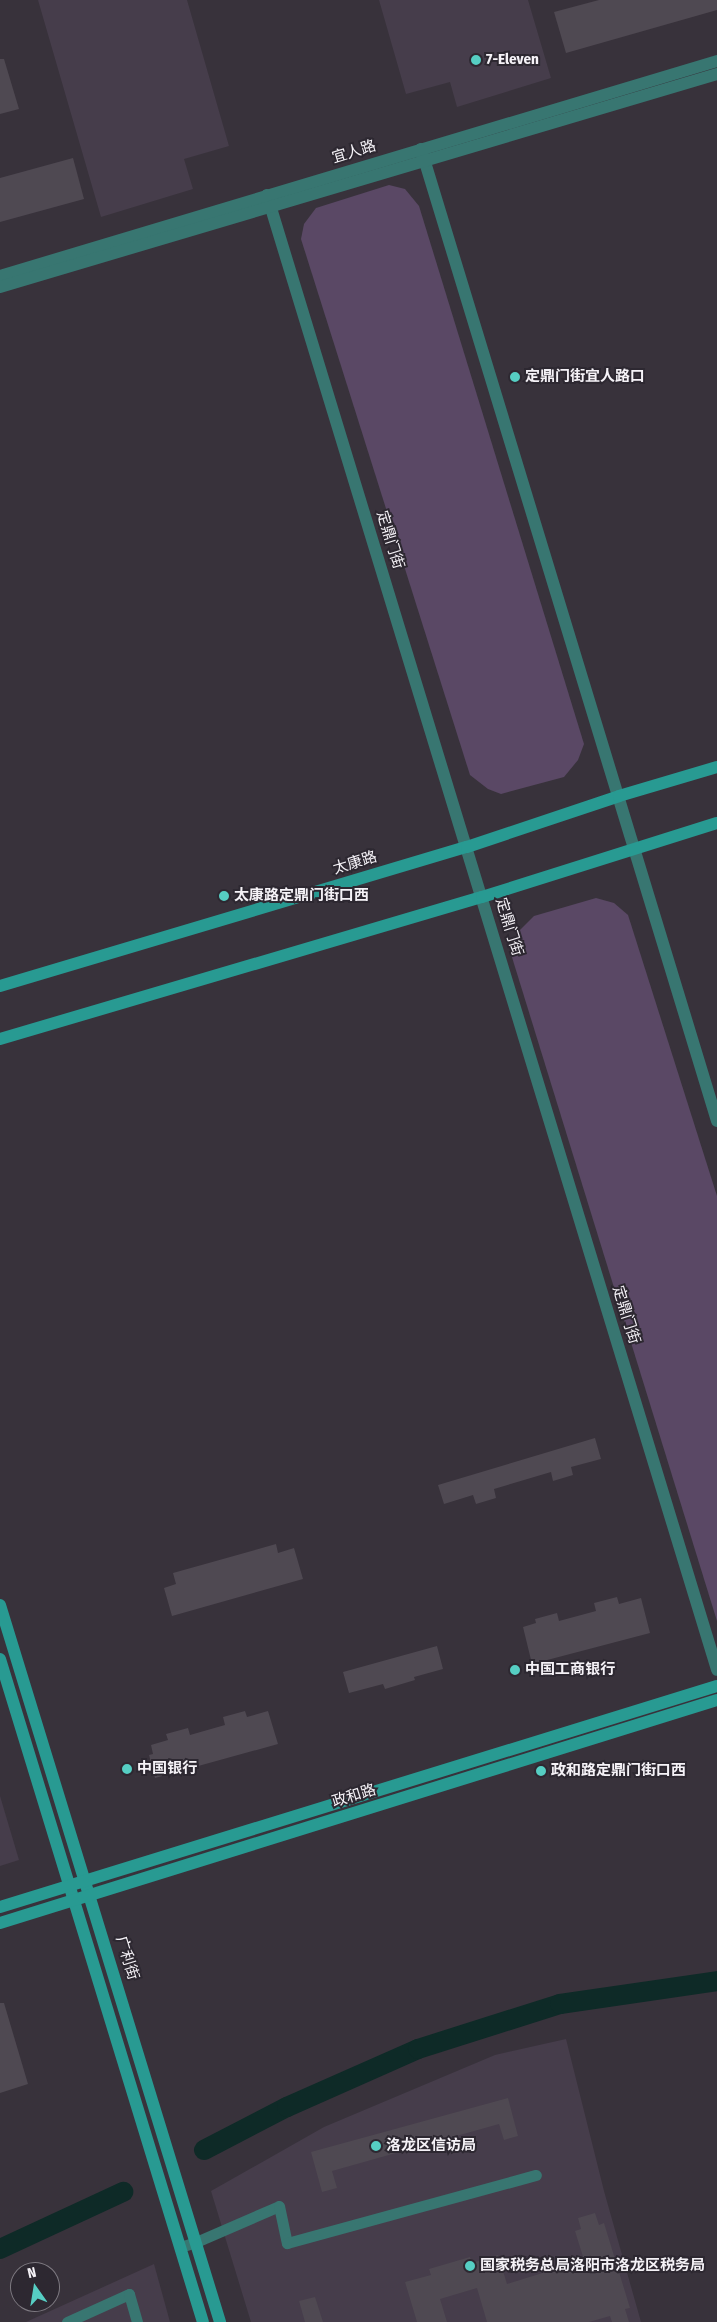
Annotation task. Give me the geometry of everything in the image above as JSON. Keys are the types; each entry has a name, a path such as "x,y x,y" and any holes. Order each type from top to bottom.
{"street":[{"name":"宜人路","path":"423,155 717,61"},
{"name":"宜人路","path":"0,276 268,201 423,155 717,74"},
{"path":"423,155 717,1120"},
{"name":"宜人路","path":"0,288 268,201"},
{"name":"定鼎门街","path":"268,201 482,896 717,1670"},
{"name":"太康路","path":"0,986 467,847 618,796 717,767"},
{"path":"0,1039 482,896 717,823"},
{"name":"广利街","path":"0,1605 220,2322"},
{"path":"0,1659 204,2322"},
{"name":"政和路","path":"0,1907 717,1686"},
{"name":"政和路","path":"0,1923 717,1700"}],"lane":[{"path":"180,2247 196,2242 278,2206 287,2243 536,2175"},
{"path":"67,2322 129,2294 137,2322"}],"shaded area":[{"path":"38,0 187,0 229,146 184,159 193,189 101,217"},
{"path":"379,0 528,0 551,78 457,107 450,82 406,94"},
{"path":"389,185 405,189 419,206 584,744 578,760 564,777 501,794 488,789 470,775 301,239 304,224 316,208"},
{"path":"596,898 614,903 628,915 717,1196 717,1621 511,954 519,931 534,916"},
{"path":"0,1796 19,1860 0,1866"},
{"path":"566,2039 604,2191 641,2322 251,2322 211,2191 324,2127 495,2055"},
{"path":"154,2264 170,2322 26,2322 48,2312 60,2312 60,2307"}],"building":[{"path":"599,0 717,0 717,10 566,53 554,12"},
{"path":"0,59 4,59 19,109 0,114"},
{"path":"73,158 84,199 0,222 0,178"},
{"path":"595,1438 601,1459 571,1467 573,1475 553,1481 551,1472 494,1489 496,1498 476,1504 473,1495 444,1504 438,1485"},
{"path":"276,1544 278,1553 294,1548 303,1579 172,1616 164,1588 176,1584 173,1573"},
{"path":"617,1597 619,1604 641,1598 650,1633 532,1664 523,1627 536,1623 535,1619 557,1613 559,1621 596,1611 594,1603"},
{"path":"437,1646 443,1669 414,1677 415,1680 385,1689 383,1684 349,1693 343,1672"},
{"path":"245,1711 247,1717 268,1711 278,1744 155,1778 149,1755 153,1754 151,1745 168,1740 166,1734 188,1728 190,1735 225,1725 223,1717"},
{"path":"0,2003 4,2003 28,2084 0,2093"},
{"name":"洛龙区信访局","path":"508,2098 518,2136 504,2140 499,2124 332,2171 337,2188 322,2192 311,2152"},
{"name":"国家税务总局洛阳市洛龙区税务局","path":"595,2213 599,2225 604,2223 630,2308 625,2309 629,2322 612,2322 610,2316 589,2322 487,2322 477,2288 440,2299 447,2322 417,2322 405,2282 431,2275 429,2269 470,2257 472,2263 498,2255 507,2284 584,2260 575,2231 581,2229 578,2218"},
{"path":"315,2297 323,2322 305,2322 299,2301"}],"waterway":[{"path":"204,2150 287,2107 418,2049 560,2004 717,1981"},
{"path":"0,2249 123,2192"}],"place":[{"name":"7-Eleven","path":"476,60"},
{"name":"定鼎门街宜人路口","path":"515,377"},
{"name":"太康路定鼎门街口西","path":"224,896"},
{"name":"中国工商银行","path":"515,1670"},
{"name":"中国银行","path":"127,1769"},
{"name":"政和路定鼎门街口西","path":"541,1771"},
{"name":"洛龙区信访局","path":"376,2146"},
{"name":"国家税务总局洛阳市洛龙区税务局","path":"470,2266"}]}
